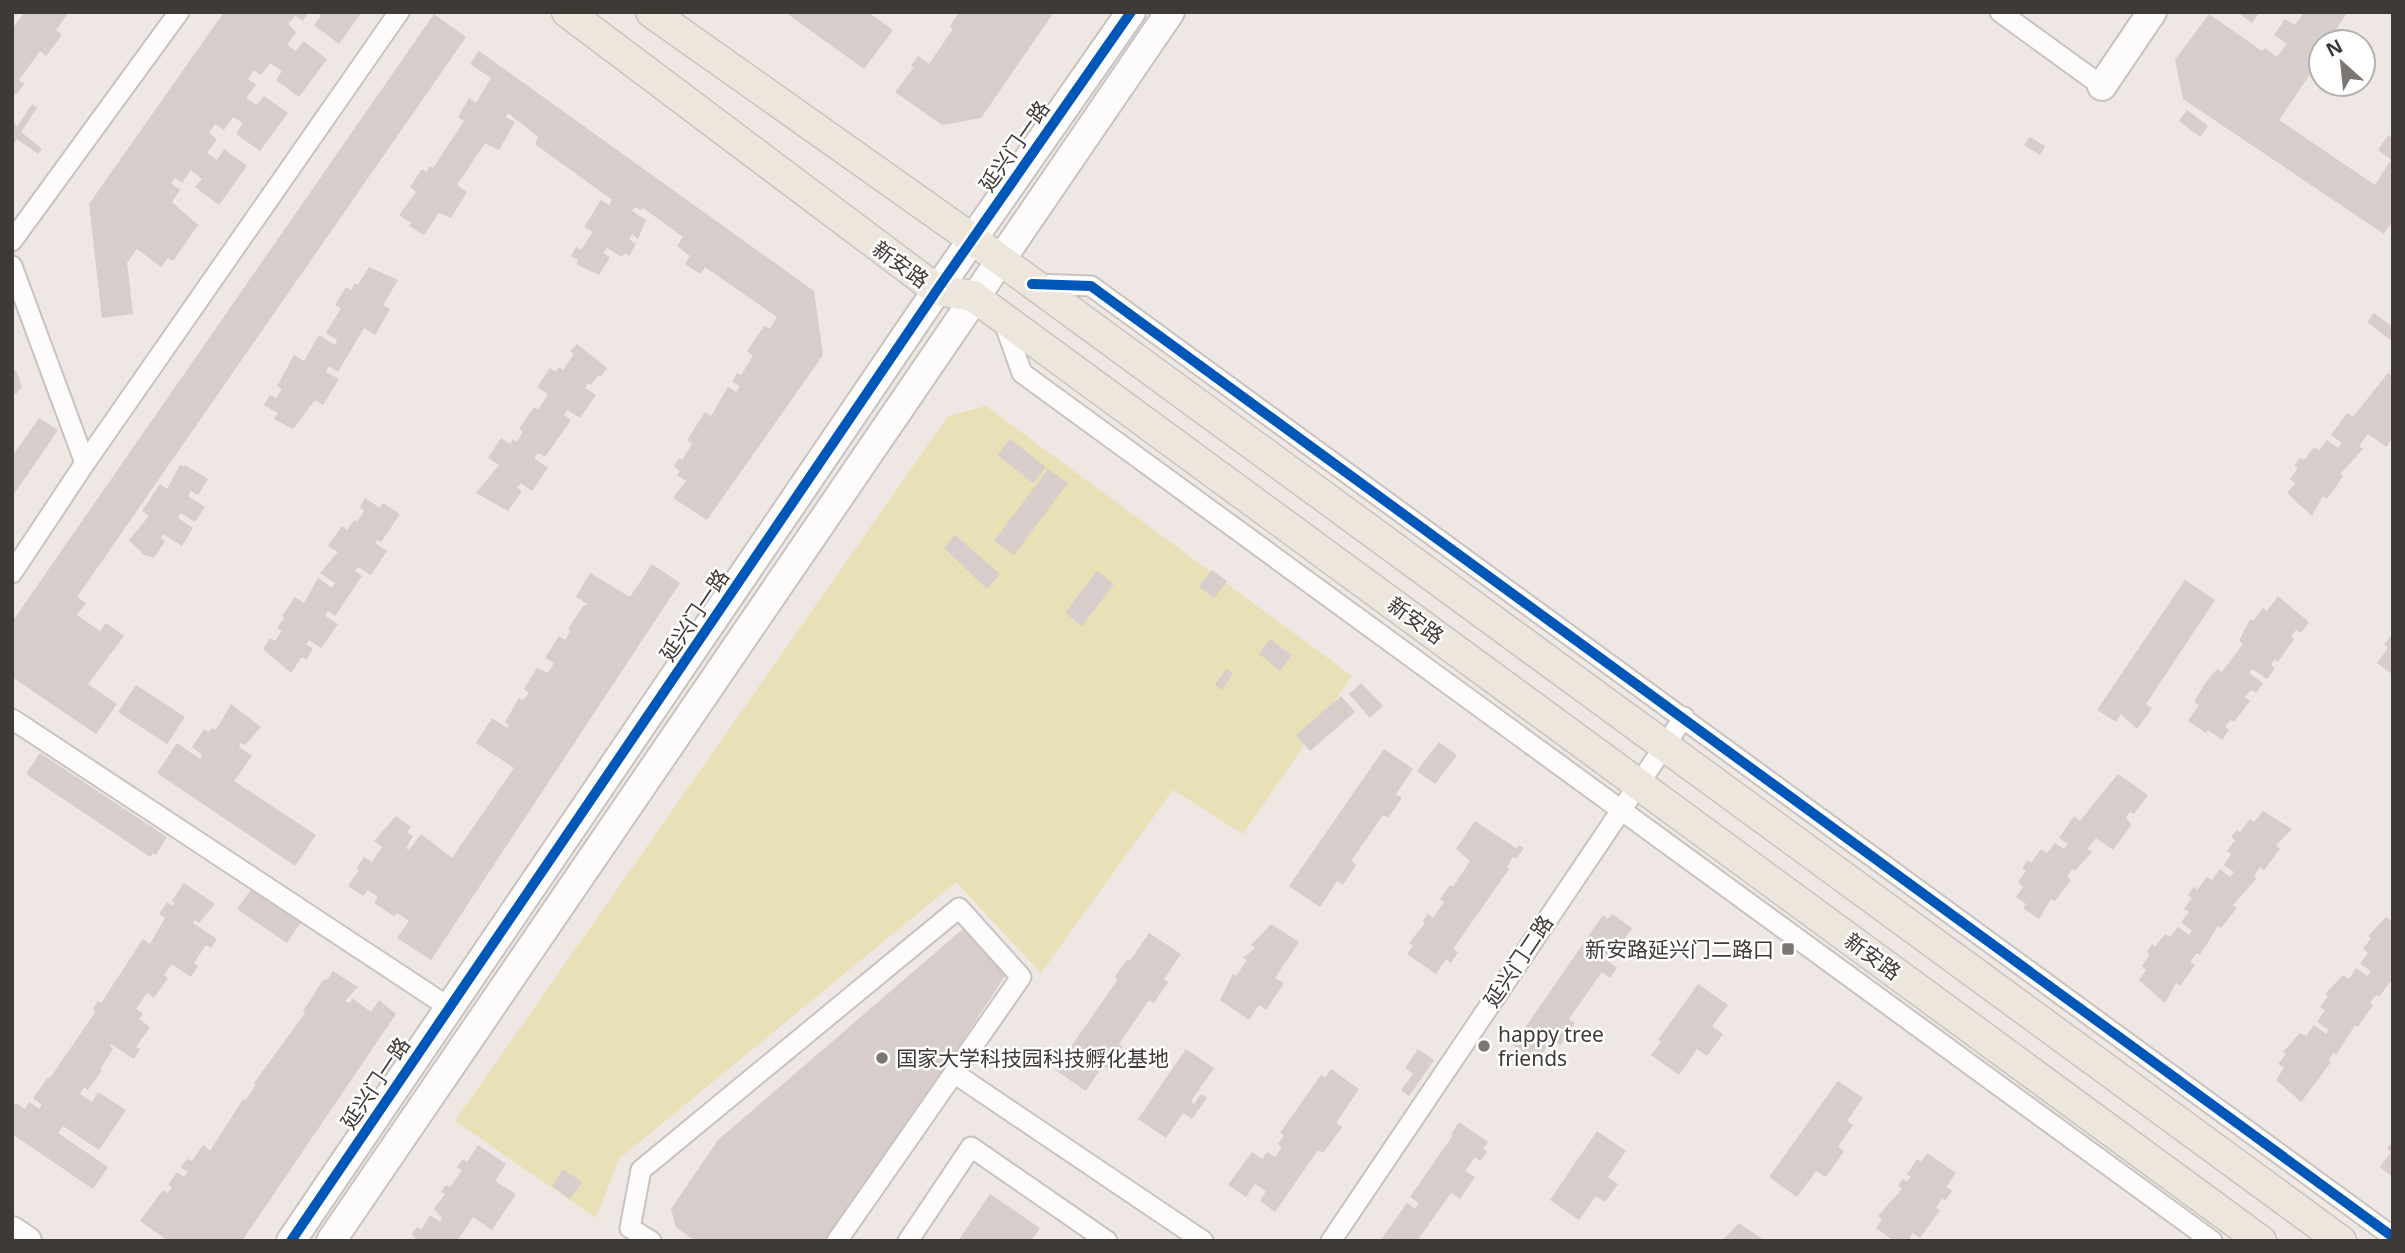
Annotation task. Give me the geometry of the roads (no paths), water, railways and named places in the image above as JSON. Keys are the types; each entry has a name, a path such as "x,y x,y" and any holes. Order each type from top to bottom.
{"main road":[{"name":"新安路","path":"567,12 937,289 974,296 1002,316 2261,1241"},
{"path":"651,12 972,239 2341,1241"}],"street":[{"path":"12,241 179,12"},
{"path":"12,573 85,463 399,12"},
{"name":"延兴门一路","path":"291,1241 937,289 1131,12"},
{"path":"331,1241 1170,12"},
{"path":"2000,12 2102,86 2152,12"},
{"path":"12,266 85,463"},
{"path":"1032,284 1091,286 2393,1237"},
{"path":"1002,316 1022,373 2212,1241"},
{"name":"延兴门二路","path":"1331,1241 1684,717"},
{"path":"12,719 450,1008"},
{"path":"651,1241 631,1228 641,1170 960,908 1021,977 837,1241"},
{"path":"954,1073 1203,1241"},
{"path":"908,1241 971,1147 1107,1241"},
{"path":"12,1231 27,1241"}],"place":[{"name":"新安路延兴门二路口","path":"1788,949"},
{"name":"happy tree friends","path":"1484,1046"},
{"name":"国家大学科技园科技孵化基地","path":"882,1058"}]}
